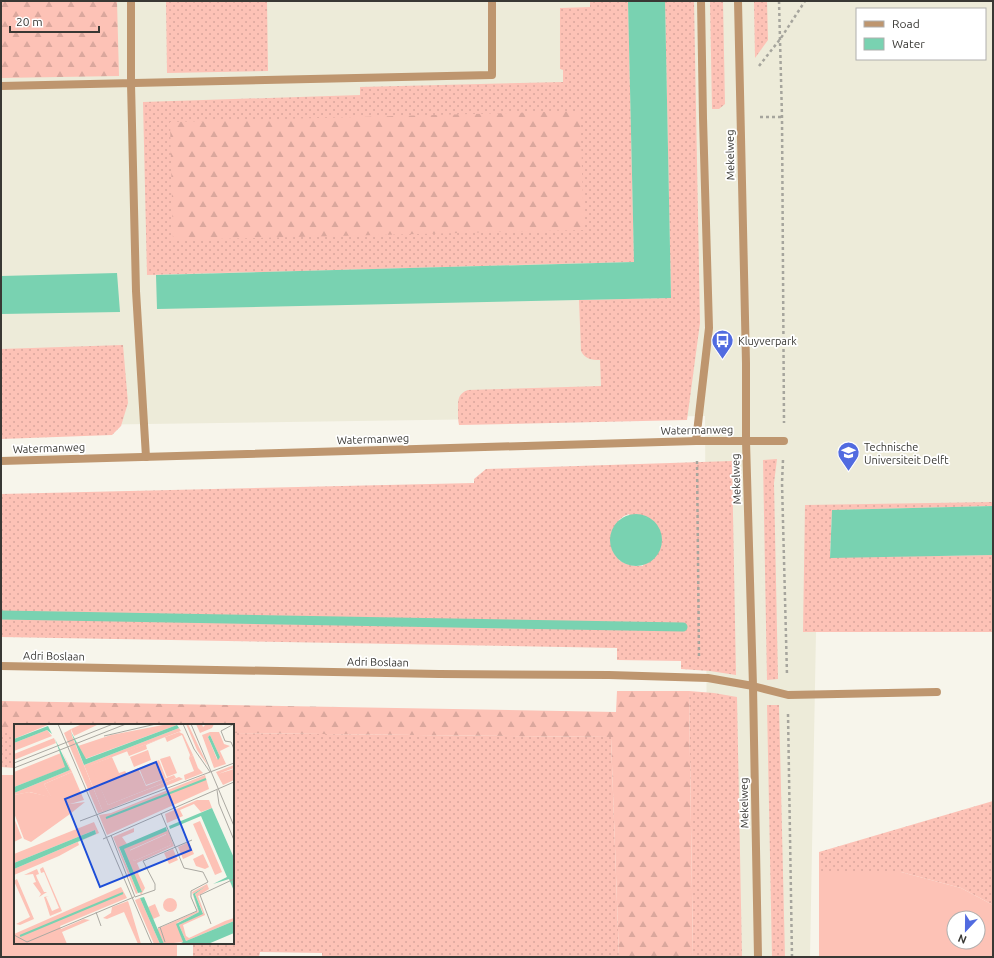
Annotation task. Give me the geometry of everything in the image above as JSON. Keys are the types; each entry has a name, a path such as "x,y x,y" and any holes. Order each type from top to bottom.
{"street":[{"path":"131,1 131,84 136,291 146,457"},
{"path":"1,86 492,75 492,1"},
{"path":"696,441 709,328 701,1"},
{"name":"Mekelweg","path":"738,1 746,356 746,441 753,686 758,957"},
{"name":"Watermanweg","path":"1,461 696,441 784,441"},
{"name":"Adri Boslaan","path":"1,666 439,674 609,675 708,678 753,686 788,695 937,692"}],"path":[{"path":"779,1 781,38 784,441"},
{"path":"781,38 805,1"},
{"path":"696,441 699,678"}],"shaded area":[{"name":"Technische Universiteit Delft","path":"1,1 993,1 993,520 818,523 810,957 708,957 705,416 1,426"}],"green space":[{"path":"1,1 117,1 119,76 1,78"},
{"path":"166,1 267,1 268,71 167,73"},
{"path":"590,1 628,1 634,262 147,275 143,102 360,95 360,87 563,82 563,70 560,69 560,8 590,7"},
{"path":"665,1 694,1 700,323 687,420 459,425 459,398 468,390 601,386 600,360 594,360 584,356 581,351 579,300 671,298"},
{"path":"710,1 723,1 725,104 719,109 712,109"},
{"path":"754,1 767,1 768,40 755,58"},
{"path":"580,111 584,230 173,240 170,122"},
{"path":"123,345 128,403 121,426 112,435 1,439 1,349"},
{"path":"777,459 774,483 778,679 767,680 763,460"},
{"path":"732,461 736,675 681,669 681,661 617,660 617,648 1,637 1,494 474,483 474,479 486,469","holes":["629,514 643,566 630,565 619,560 619,520"]},
{"path":"993,502 993,506 832,510 830,557 993,555 993,632 803,632 805,505"},
{"path":"617,691 689,691 693,957 619,957 611,737 234,733 234,724 14,724 14,731 1,731 1,701 616,712"},
{"path":"689,691 737,697 742,957 693,957"},
{"path":"767,705 779,705 785,957 772,957"},
{"path":"1,731 14,731 14,768 1,767"},
{"path":"234,733 611,737 619,957 322,957 322,953 260,952 259,957 193,957 193,944 234,944"},
{"path":"1,775 14,775 14,944 177,944 177,957 1,957"},
{"path":"993,801 993,905 961,888 901,872 819,872 819,852"},
{"path":"819,872 901,872 961,888 993,905 993,957 819,957"}],"water":[{"path":"628,1 665,1 671,298 157,309 156,275 634,262"},
{"path":"117,273 120,312 1,314 1,276"},
{"path":"993,506 993,555 830,558 832,510"},
{"path":"631,514 641,514 655,521 662,535 662,545 655,559 641,566 631,566 621,562 614,555 610,545 610,535 614,525 621,518"}],"waterway":[{"path":"1,615 683,627"}],"place":[{"name":"Kluyverpark","path":"723,360"},
{"name":"Technische Universiteit Delft","path":"849,472"}]}
